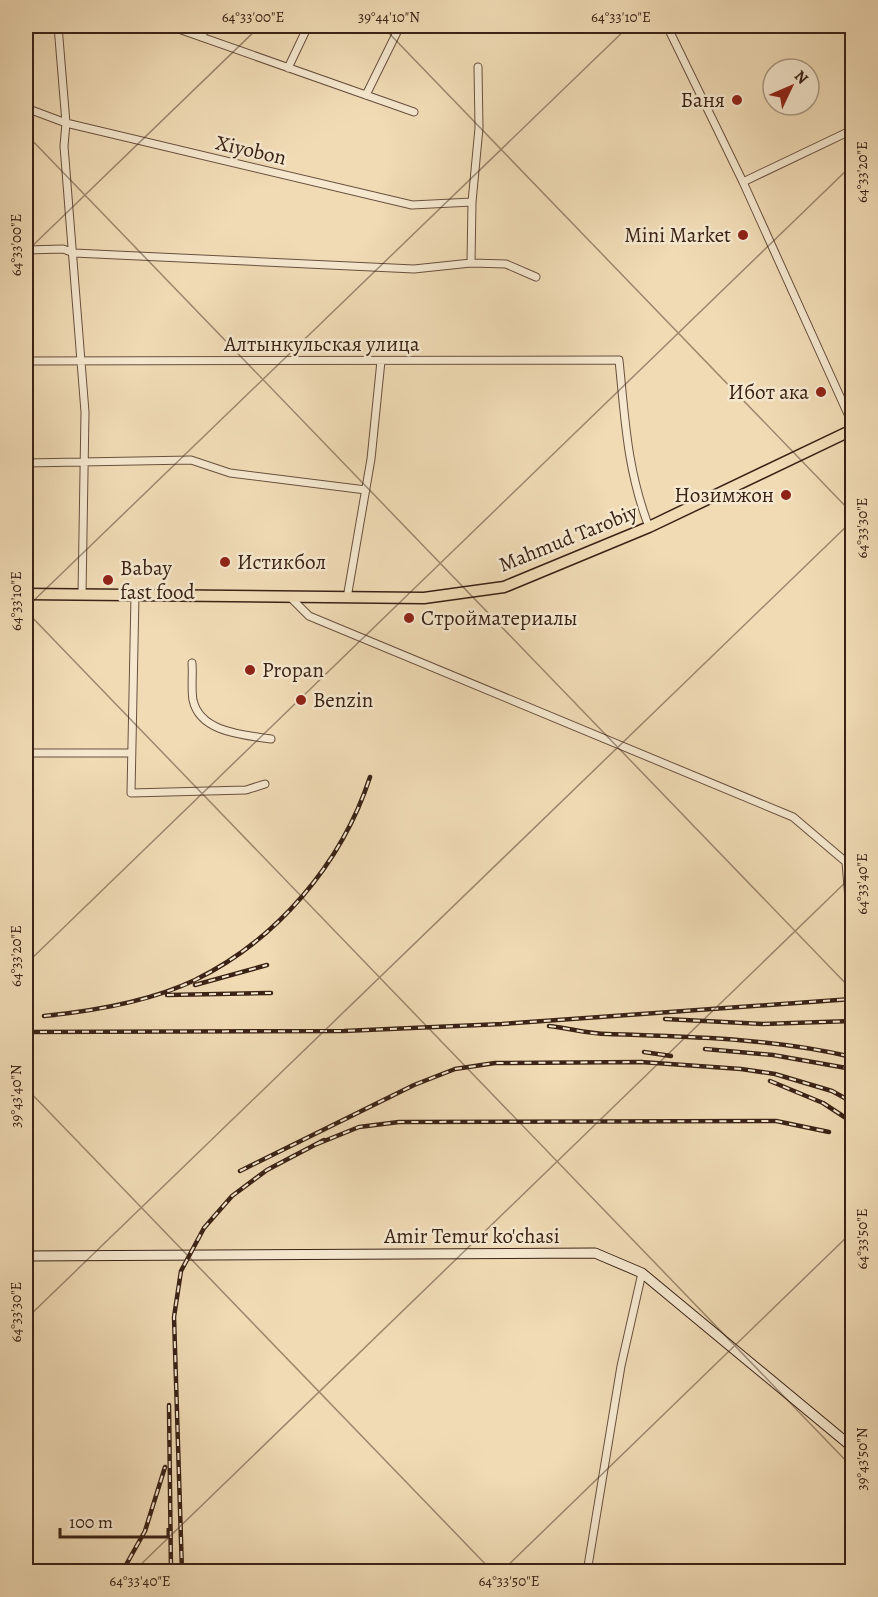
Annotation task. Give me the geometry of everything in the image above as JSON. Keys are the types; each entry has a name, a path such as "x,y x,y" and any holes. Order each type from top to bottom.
{"main road":[{"name":"Mahmud Tarobiy","path":"26,594 424,598 504,586 649,527 852,430"}],"street":[{"path":"58,26 66,123 64,146 82,363 82,594"},
{"path":"170,26 414,112"},
{"path":"201,37 207,26"},
{"path":"288,68 308,26"},
{"path":"366,95 400,26"},
{"path":"667,26 743,182 852,423"},
{"path":"471,263 472,202 478,128 478,67"},
{"name":"Xiyobon","path":"26,108 66,123 412,205 472,202"},
{"path":"743,182 852,130"},
{"path":"26,250 63,249 74,253 414,269 471,263 506,264 536,277"},
{"name":"Алтынкульская улица","path":"26,361 82,363 253,359 619,360 628,450 635,490 649,527"},
{"path":"347,598 366,490 381,361"},
{"path":"26,463 191,460 230,473 366,490"},
{"path":"135,595 131,794 246,790 265,784"},
{"path":"291,598 309,616 793,817 846,862"},
{"path":"192,663 193,700 204,717 220,730 271,739"},
{"path":"26,753 131,753"},
{"path":"852,844 846,862 852,937"},
{"name":"Amir Temur ko'chasi","path":"26,1256 595,1253 642,1273 852,1447"},
{"path":"587,1572 621,1366 642,1273"}],"railway":[{"path":"44,1016 102,1008 140,1000 177,988 225,963 253,944 303,896 324,868 358,809 370,777"},
{"path":"195,985 267,965"},
{"path":"167,995 271,993"},
{"path":"26,1032 344,1031 502,1024 852,999"},
{"path":"665,1019 763,1024 852,1021"},
{"path":"549,1026 601,1034 761,1042 852,1057"},
{"path":"705,1049 773,1055 852,1069"},
{"path":"644,1052 671,1056"},
{"path":"240,1171 414,1085 455,1069 495,1063 641,1062 741,1069 775,1074 832,1091 852,1102"},
{"path":"770,1081 823,1103 852,1122"},
{"path":"317,1144 359,1127 399,1122 776,1121 829,1132"},
{"path":"182,1572 174,1317 181,1271 204,1228 232,1196 267,1170 324,1140"},
{"path":"169,1405 171,1572"},
{"path":"122,1572 145,1531 165,1467"}],"place":[{"name":"Баня","path":"737,100"},
{"name":"Mini Market","path":"743,235"},
{"name":"Ибот ака","path":"821,392"},
{"name":"Нозимжон","path":"786,495"},
{"name":"Истикбол","path":"225,562"},
{"name":"Babay fast food","path":"108,580"},
{"name":"Стройматериалы","path":"409,618"},
{"name":"Propan","path":"250,670"},
{"name":"Benzin","path":"301,700"}]}
